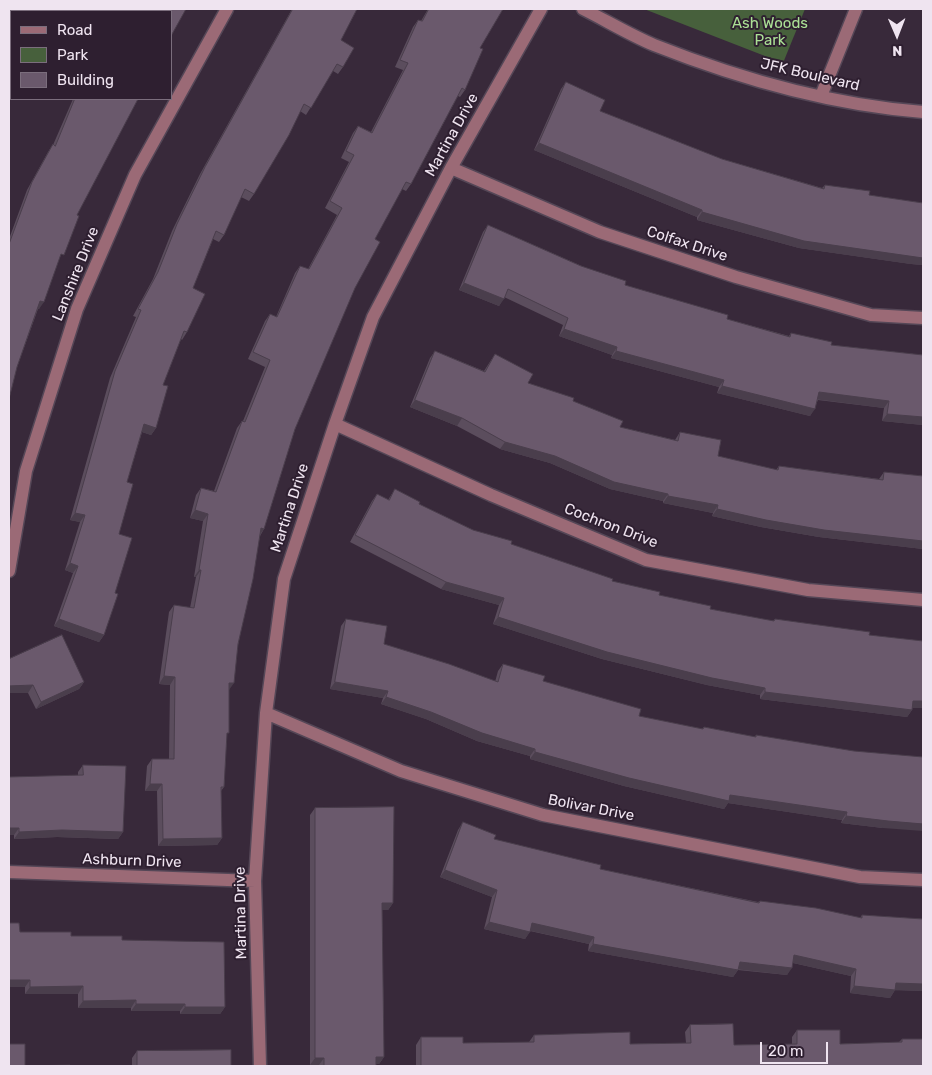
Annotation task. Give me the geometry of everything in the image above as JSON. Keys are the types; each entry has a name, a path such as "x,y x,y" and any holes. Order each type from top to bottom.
{"street":[{"name":"Lanshire Drive","path":"9,571 26,471 77,309 135,175 227,9"},
{"name":"Martina Drive","path":"260,1066 255,881 266,713 284,579 373,316 451,168 541,9"},
{"name":"JFK Boulevard","path":"583,9 652,44 706,64 821,96 923,112"},
{"path":"821,96 856,9"},
{"name":"Colfax Drive","path":"451,168 600,232 736,277 871,314 923,318"},
{"name":"Cochron Drive","path":"335,424 491,495 646,560 808,590 923,600"},
{"name":"Bolivar Drive","path":"266,713 401,771 543,815 860,877 923,880"},
{"name":"Ashburn Drive","path":"9,872 255,881"}],"green space":[{"name":"Ash Woods Park","path":"644,9 805,9 783,63"}],"building":[{"path":"9,9 48,9 10,10 9,83"},
{"path":"186,9 172,34 172,10 127,10"},
{"path":"293,9 357,9 341,40 354,48 343,67 337,64 311,108 304,104 289,135 254,194 245,189 224,235 216,231 193,288 205,294 187,332 184,331 163,385 168,386 156,428 144,424 127,482 133,484 119,534 132,538 115,593 118,594 104,635 59,619 78,566 70,563 85,515 75,513 115,371 141,310 138,309 158,272 177,224 205,167"},
{"path":"429,9 503,9 480,48 483,49 465,90 462,88 411,184 406,182 375,239 380,242 355,288 295,429 264,529 261,528 253,579 238,644 234,683 229,683 229,733 227,733 224,787 221,787 222,838 163,839 162,784 150,784 152,759 174,759 175,677 164,676 174,605 194,608 208,514 195,510 201,488 216,492 242,421 245,422 270,360 253,352 270,314 277,317 300,266 309,269 342,208 330,201 354,155 346,151 358,126 372,133 408,63 400,60 418,20 422,21"},
{"path":"566,82 605,100 600,111 722,159 824,189 825,185 870,191 869,195 923,203 923,258 804,241 702,212 702,210 539,143"},
{"path":"75,100 137,100 77,215 79,216 64,255 61,254 44,302 40,301 17,367 9,399 9,244 32,182 53,144 55,146"},
{"path":"488,225 581,266 626,281 625,285 728,315 727,319 790,337 791,333 832,342 831,345 923,355 923,417 887,414 889,401 819,392 815,409 722,386 724,380 616,351 617,347 564,329 568,318 508,289 504,299 464,283"},
{"path":"435,351 485,372 495,354 533,374 528,383 574,398 573,401 623,421 620,427 678,441 680,432 721,440 718,456 778,470 779,466 883,480 884,472 923,476 923,541 824,530 717,509 718,505 668,496 668,494 614,482 555,456 505,442 462,418 415,400"},
{"path":"395,489 420,502 419,504 473,530 512,541 511,544 613,579 612,581 660,592 659,595 711,606 710,609 774,621 775,619 870,632 869,635 923,641 923,701 913,701 912,710 765,692 765,688 712,678 607,652 498,617 504,598 446,582 355,535 377,494 389,500"},
{"path":"346,619 387,626 384,644 449,664 498,682 503,664 545,676 543,681 641,709 639,716 756,737 756,735 854,751 923,757 923,824 846,816 847,812 730,795 729,801 629,778 535,752 535,749 482,733 431,712 386,697 388,691 335,682"},
{"path":"62,635 84,682 41,702 33,685 9,686 9,659"},
{"path":"83,765 126,766 123,832 62,830 19,832 19,828 9,828 9,777 83,775"},
{"path":"394,807 393,903 382,903 384,1057 376,1057 376,1066 324,1066 324,1058 315,1058 315,808"},
{"path":"463,822 496,835 494,839 601,865 600,869 759,903 760,901 816,908 862,918 862,915 923,919 923,984 896,983 895,990 854,986 856,969 794,955 792,968 740,962 738,970 593,944 594,937 532,923 530,932 489,922 497,890 445,870"},
{"path":"9,923 19,923 20,932 71,932 71,936 122,936 122,940 224,942 225,1007 185,1007 185,1004 136,1004 136,1000 83,1001 83,986 30,987 30,980 9,980"},
{"path":"733,1024 734,1045 797,1044 797,1030 840,1030 840,1044 902,1042 902,1039 923,1039 923,1066 421,1066 421,1037 463,1037 463,1043 534,1042 534,1035 630,1032 630,1044 691,1043 690,1025"},
{"path":"9,1044 25,1044 25,1066 9,1066"},
{"path":"231,1050 231,1066 137,1066 137,1051"},
{"path":"70,1065 70,1066 25,1066"}]}
